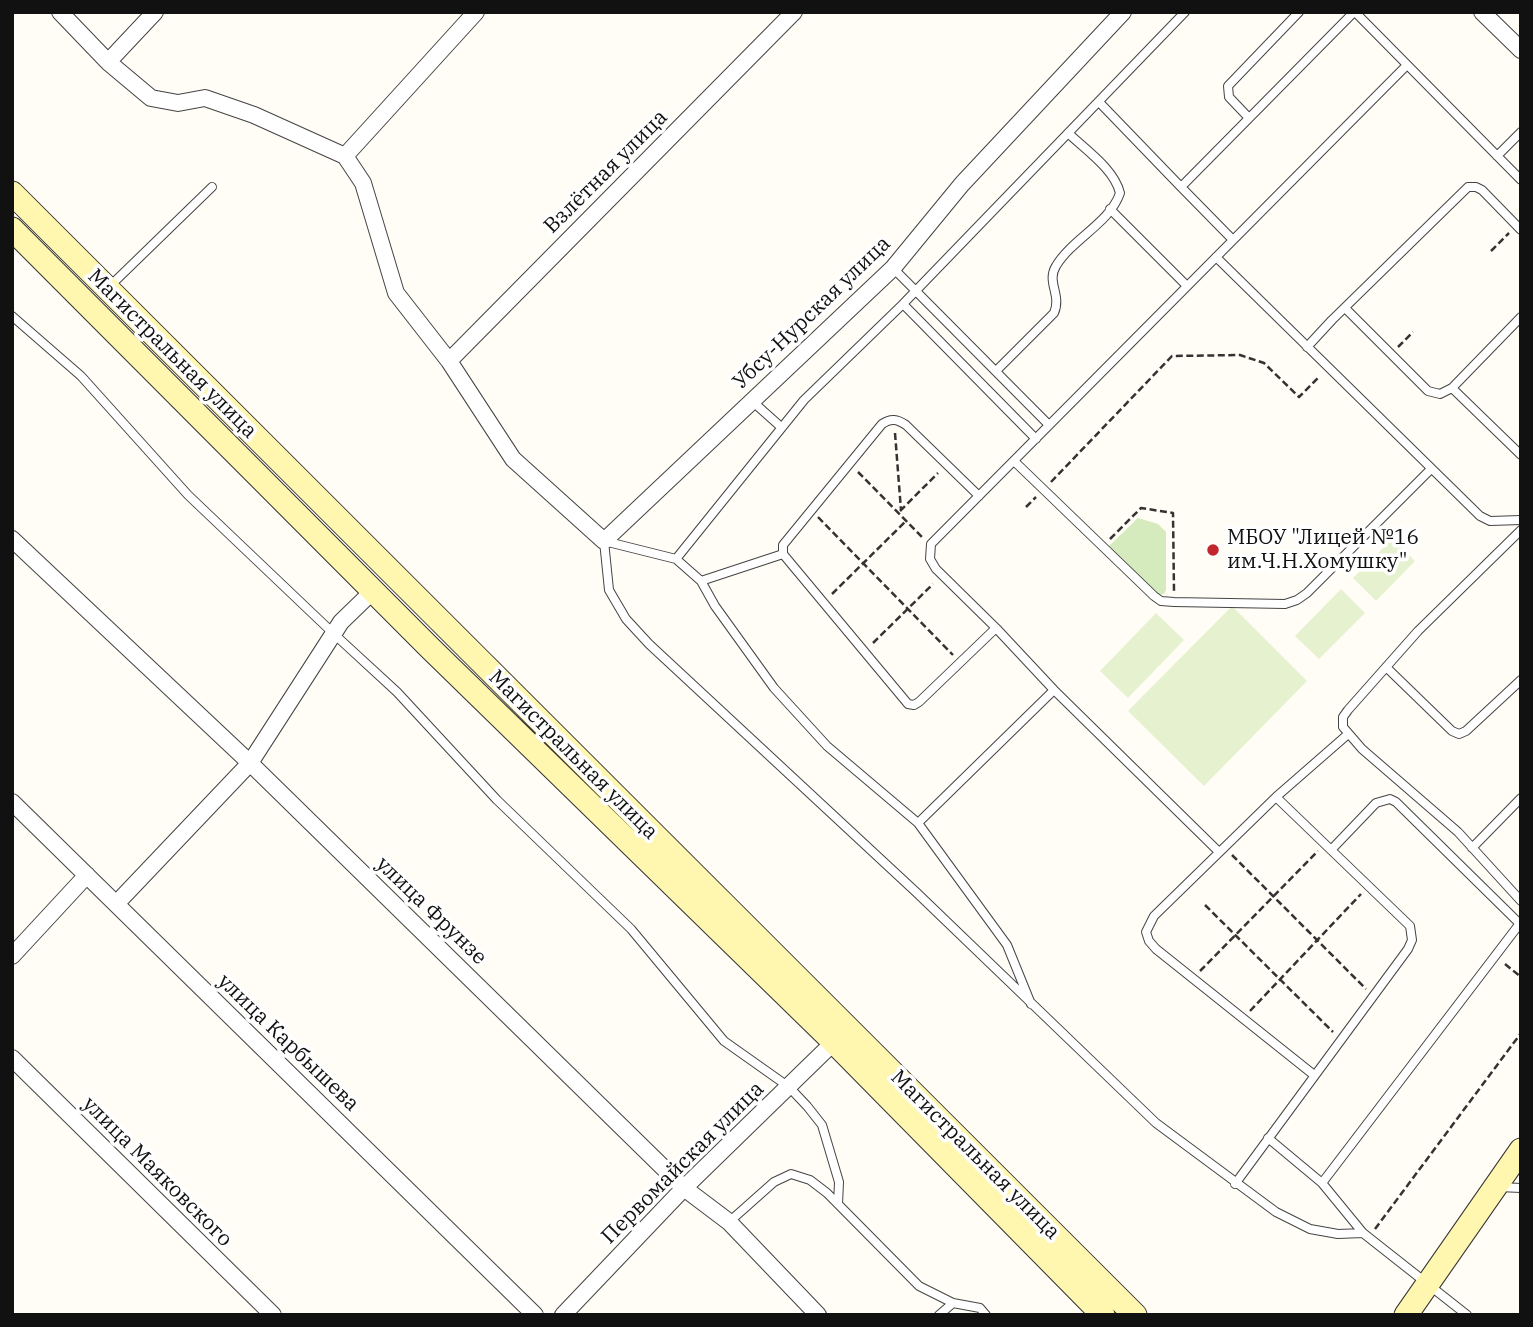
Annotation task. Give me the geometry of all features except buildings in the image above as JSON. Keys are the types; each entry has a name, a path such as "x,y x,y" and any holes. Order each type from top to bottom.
{"main road":[{"name":"Магистральная улица","path":"12,193 1135,1315"},
{"name":"Магистральная улица","path":"12,229 439,657 834,1042 1103,1315"},
{"path":"1406,1315 1521,1150"}],"street":[{"path":"60,12 108,62 151,99 178,103 205,98 254,115 345,156 363,183 396,293 449,360 513,459 604,541"},
{"path":"108,62 155,12"},
{"path":"345,156 475,12"},
{"name":"Взлётная улица","path":"449,360 794,12"},
{"name":"Убсу-Нурская улица","path":"604,541 893,268 962,184 1123,12"},
{"path":"1482,12 1521,50"},
{"name":"улица Фрунзе","path":"12,539 250,763 684,1188 729,1222 817,1315"},
{"path":"116,904 250,763 341,622 374,590"},
{"name":"улица Карбышева","path":"12,802 535,1315"},
{"path":"12,956 87,876"},
{"name":"Первомайская улица","path":"563,1315 684,1188 834,1042"},
{"name":"улица Маяковского","path":"12,1059 273,1315"}],"lane":[{"path":"676,559 804,400 917,290 1185,12"},
{"path":"1248,117 1229,97 1228,86 1299,12"},
{"path":"1181,187 1354,12 1521,180"},
{"path":"1222,849 1054,690 942,575 930,559 931,544 1407,65"},
{"path":"1098,102 1233,240"},
{"path":"1497,156 1521,132"},
{"path":"996,371 1054,313 1058,305 1052,279 1057,264 1110,209 1120,193 1112,174 1068,133"},
{"path":"107,289 212,187"},
{"path":"1307,347 1468,187 1482,190 1519,228"},
{"path":"1110,209 1187,286"},
{"path":"1216,257 1485,520 1521,520"},
{"path":"893,268 1049,425"},
{"path":"903,304 1036,439"},
{"path":"1345,308 1428,391 1440,394 1452,388 1521,317"},
{"path":"12,316 81,376 188,495 397,692 497,800 631,929 724,1041 789,1087 822,1125 839,1182 838,1204"},
{"path":"1452,388 1521,455"},
{"path":"752,401 781,427"},
{"path":"979,496 906,425 894,419 882,424 783,545 783,554 903,699 914,705 996,628"},
{"path":"1014,461 1154,596 1161,601 1174,602 1286,604 1297,600 1431,469"},
{"path":"1521,530 1418,631 1343,718 1343,727 1348,735 1458,832 1521,901"},
{"path":"1032,1006 1007,945 918,823 827,746 774,688 701,581 676,559 604,541 609,590 625,619 1156,1124 1276,1212 1310,1229 1366,1235"},
{"path":"701,581 783,554"},
{"path":"1386,667 1452,731 1459,734 1466,731 1521,680"},
{"path":"918,823 1054,690"},
{"path":"1314,1075 1156,949 1146,932 1154,916 1222,849 1276,797 1348,735"},
{"path":"1235,1184 1408,949 1412,933 1410,926 1276,797"},
{"path":"1472,848 1521,798"},
{"path":"1322,1183 1520,922 1390,799 1376,803 1328,847"},
{"path":"1268,1138 1322,1183 1366,1235 1467,1315"},
{"path":"729,1222 774,1182 792,1174 810,1181 838,1204 919,1286 953,1303 980,1308 986,1315"},
{"path":"1496,1186 1521,1188"},
{"path":"939,1315 953,1303"}],"path":[{"path":"1491,251 1519,228"},
{"path":"1391,355 1413,332"},
{"path":"1026,507 1172,356 1240,355 1264,363 1299,397 1328,368"},
{"path":"894,419 900,511"},
{"path":"850,464 900,511 906,521 932,547"},
{"path":"900,511 947,465"},
{"path":"1102,546 1141,508 1173,513 1174,602"},
{"path":"811,511 960,662"},
{"path":"822,604 906,521"},
{"path":"863,652 942,575"},
{"path":"1193,979 1273,896 1328,847"},
{"path":"1222,849 1373,996"},
{"path":"1243,1018 1368,886"},
{"path":"1205,905 1341,1039"},
{"path":"1495,955 1521,977"},
{"path":"1366,1235 1521,1033"}],"green space":[{"path":"1138,518 1158,524 1166,532 1164,594 1157,595 1109,546"},
{"path":"1392,539 1415,561 1376,601 1353,578"},
{"path":"1341,589 1365,613 1319,659 1295,636"},
{"path":"1232,606 1307,681 1204,786 1128,711"},
{"path":"1156,613 1184,640 1128,698 1100,671"}],"place":[{"name":"МБОУ \"Лицей №16 им.Ч.Н.Хомушку\"","path":"1213,550"}]}
